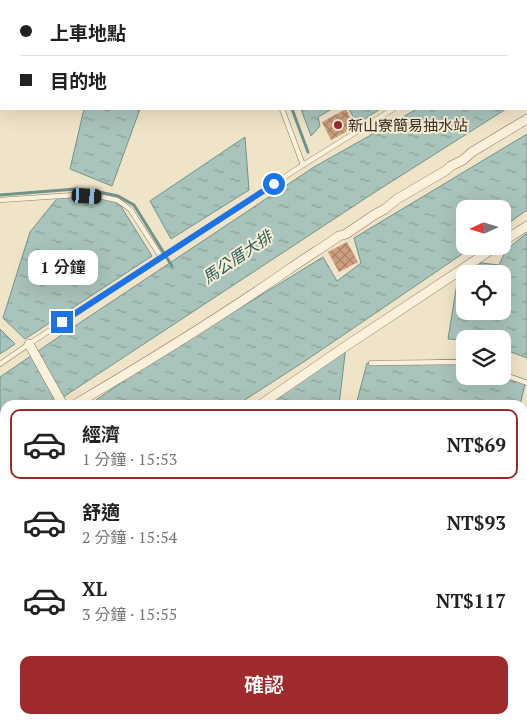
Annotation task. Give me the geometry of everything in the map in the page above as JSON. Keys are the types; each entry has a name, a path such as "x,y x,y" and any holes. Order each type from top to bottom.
{"street":[{"path":"82,400 148,361 339,236 346,234 397,199 527,119"},
{"path":"511,236 527,226"},
{"path":"267,400 482,255"},
{"path":"29,344 60,400"}],"lane":[{"path":"282,110 304,165"},
{"path":"0,364 168,253 391,110"},
{"path":"0,200 76,195 98,196 117,200 130,209 162,257"},
{"path":"371,363 456,362"},
{"path":"511,377 527,382"}],"water":[{"path":"84,110 140,110 112,186 70,169"},
{"path":"301,110 330,110 318,117 320,126 311,136"},
{"path":"350,110 378,110 357,124"},
{"name":"馬公厝大排","path":"415,110 504,110 372,194 59,400 0,400 0,377 314,167"},
{"path":"527,134 527,210 511,221 511,200 456,200 456,255 461,255 245,400 96,400 141,369 323,257 337,281 361,263 354,238"},
{"path":"245,137 249,190 171,239 150,201"},
{"path":"59,196 117,200 152,256 25,339 3,318 30,232"},
{"path":"527,233 527,358 511,352 511,330 456,330 456,339 448,339 456,290 456,320 511,320 511,265 499,265 504,255 511,255 511,246"},
{"path":"473,262 499,265 468,265"},
{"path":"0,329 15,344 0,354"},
{"path":"346,346 340,400 267,400"},
{"path":"456,359 456,385 511,385 511,375 526,380 521,400 357,400 367,363"}],"building":[{"name":"新山寮簡易抽水站","path":"346,110 355,127 331,140 322,122"},
{"path":"347,242 358,262 339,272 328,252"}],"waterway":[{"path":"292,110 308,152"},
{"path":"0,195 76,189 118,196 134,205 172,266"}],"place":[{"name":"新山寮簡易抽水站","path":"338,125"}],"route":[{"path":"62,322 274,184"}]}
